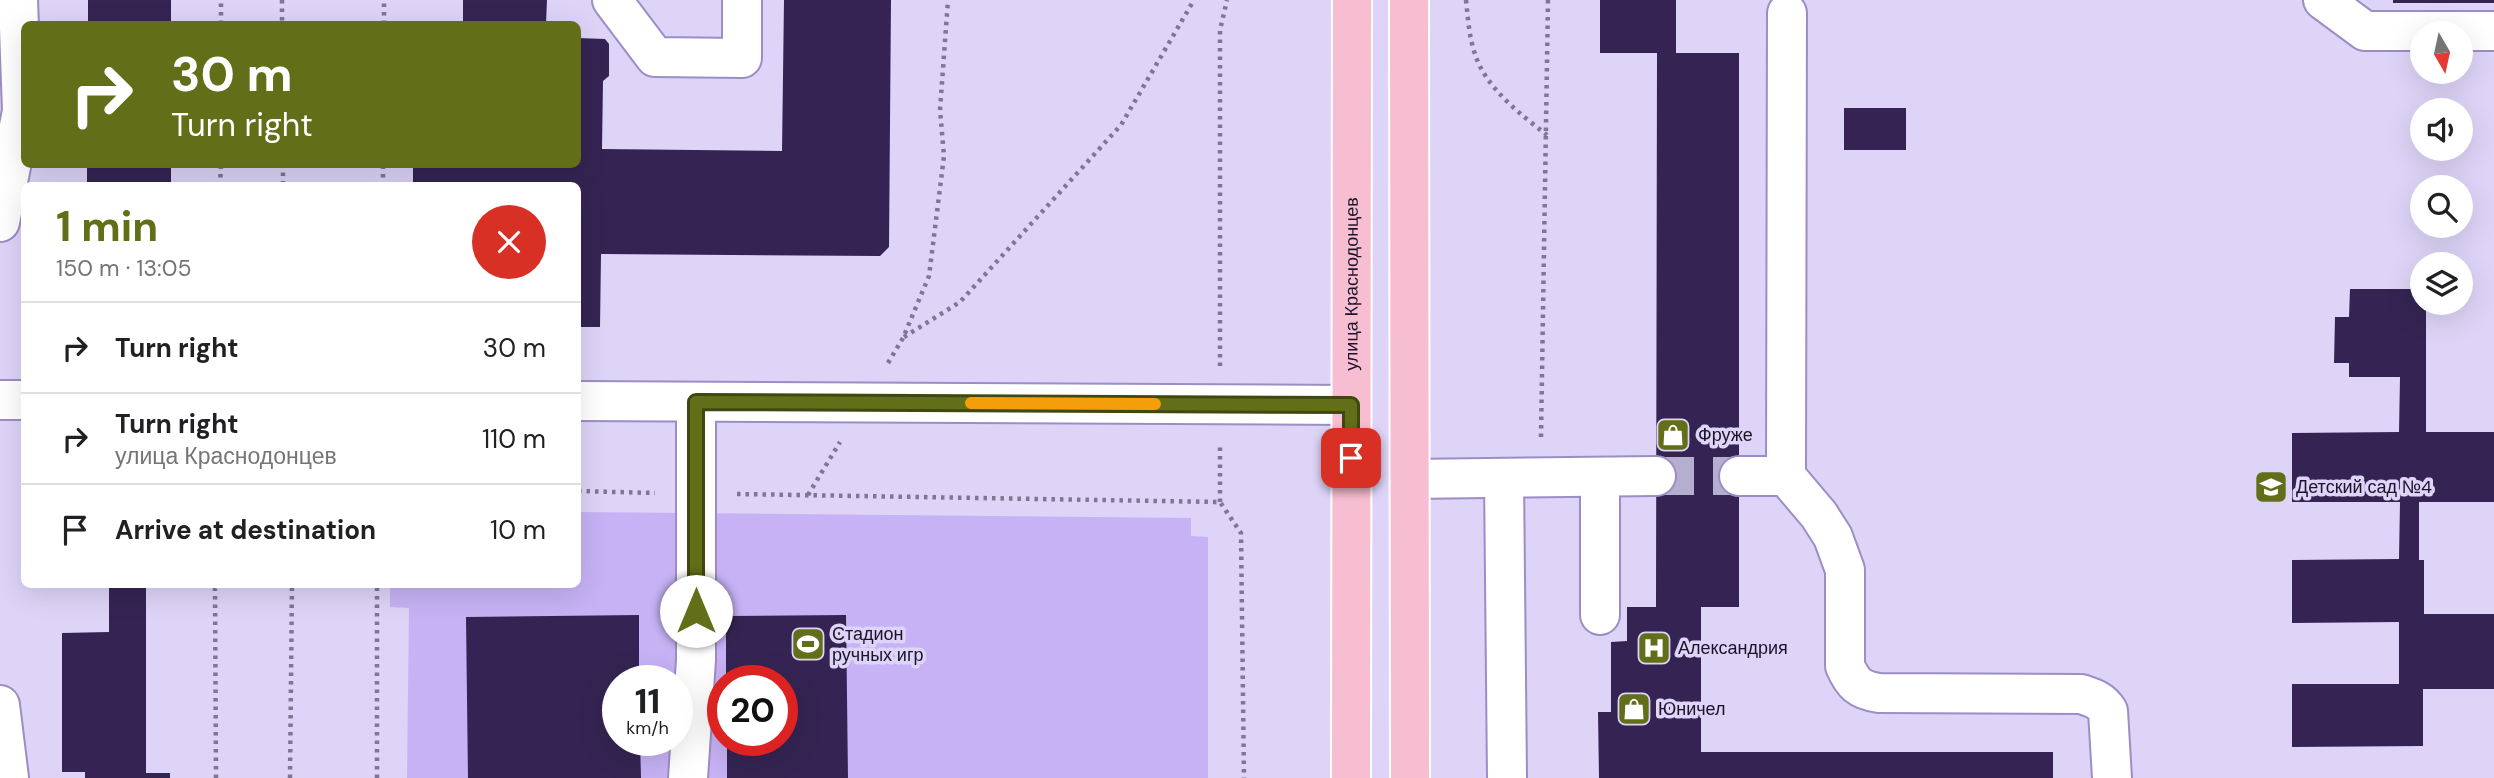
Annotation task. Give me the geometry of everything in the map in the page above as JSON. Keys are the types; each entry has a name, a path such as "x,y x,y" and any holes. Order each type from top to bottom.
{"main road":[{"name":"улица Краснодонцев","path":"1351,778 1352,0"},
{"path":"1409,0 1410,778"}],"lane":[{"path":"18,0 21,83"},
{"path":"612,0 655,57 742,58 742,0"},
{"path":"2323,0 2365,31 2494,32"},
{"path":"1788,4 1786,476 1819,514 1833,537 1845,570 1845,666 1851,680 1861,690 1879,693 2081,694 2094,698 2103,703 2108,711 2112,778"},
{"path":"0,222 6,165 21,114"},
{"path":"0,400 21,400"},
{"path":"581,401 1351,405"},
{"path":"688,778 696,660 696,402"},
{"path":"1410,479 1656,476"},
{"path":"1739,476 1786,476"},
{"path":"1507,778 1522,477"},
{"path":"1600,477 1600,615"},
{"path":"0,705 9,778"}],"path":[{"path":"221,0 221,21"},
{"path":"282,0 282,21"},
{"path":"384,0 384,21"},
{"path":"808,495 903,338 929,276 944,156 940,110 948,0"},
{"path":"903,338 960,302 1121,124 1194,0"},
{"path":"1227,0 1220,30 1220,502 1241,533 1244,778"},
{"path":"1466,0 1475,57 1494,87 1514,110 1547,135"},
{"path":"1522,477 1547,135 1548,0"},
{"path":"581,491 1220,502"},
{"path":"216,778 217,588"},
{"path":"290,778 292,588"},
{"path":"377,588 377,778"}],"shaded area":[{"name":"Стадион ручных игр","path":"581,512 1191,518 1191,536 1208,537 1208,778 407,778 409,608 390,607 390,588 581,588"}],"building":[{"path":"88,0 171,0 171,21 88,21"},
{"path":"463,0 547,0 546,21 463,21"},
{"path":"784,0 891,0 889,247 880,256 601,254 600,327 581,327 581,182 413,182 413,168 581,168 581,38 605,39 609,44 609,76 603,81 602,149 782,151"},
{"path":"1600,0 1676,0 1676,53 1739,53 1739,607 1701,607 1701,752 2053,752 2053,778 1599,778 1598,712 1611,712 1611,642 1627,641 1627,607 1656,607 1657,53 1600,53"},
{"path":"2393,0 2494,0 2494,3 2393,3"},
{"path":"1844,108 1906,108 1906,150 1844,150"},
{"path":"87,168 171,168 171,182 87,182"},
{"path":"2350,289 2410,289 2410,315 2426,315 2426,432 2494,432 2494,502 2419,502 2419,560 2424,560 2424,614 2494,614 2494,689 2423,689 2423,746 2292,747 2292,684 2399,684 2399,622 2292,623 2292,560 2399,559 2400,502 2292,502 2292,433 2399,432 2400,377 2349,377 2349,363 2334,363 2335,317 2349,317"},
{"path":"109,588 146,588 146,773 170,773 170,778 85,778 85,772 62,772 62,633 109,632"},
{"path":"639,615 639,665 602,665 602,756 640,756 641,778 468,778 466,617"},
{"path":"846,615 848,778 727,778 727,756 798,756 798,665 726,665 726,616"}],"tunnel":[{"path":"1656,476 1739,476"}],"slow traffic":[{"path":"971,403 1155,404"}],"place":[{"name":"Фруже","path":"1673,435"},
{"name":"Детский сад №4","path":"2271,487"},
{"name":"Стадион ручных игр","path":"808,644"},
{"name":"Александрия","path":"1654,648"},
{"name":"Юничел","path":"1634,709"}],"route":[{"path":"696,611 696,402 1351,405 1351,458"}]}
